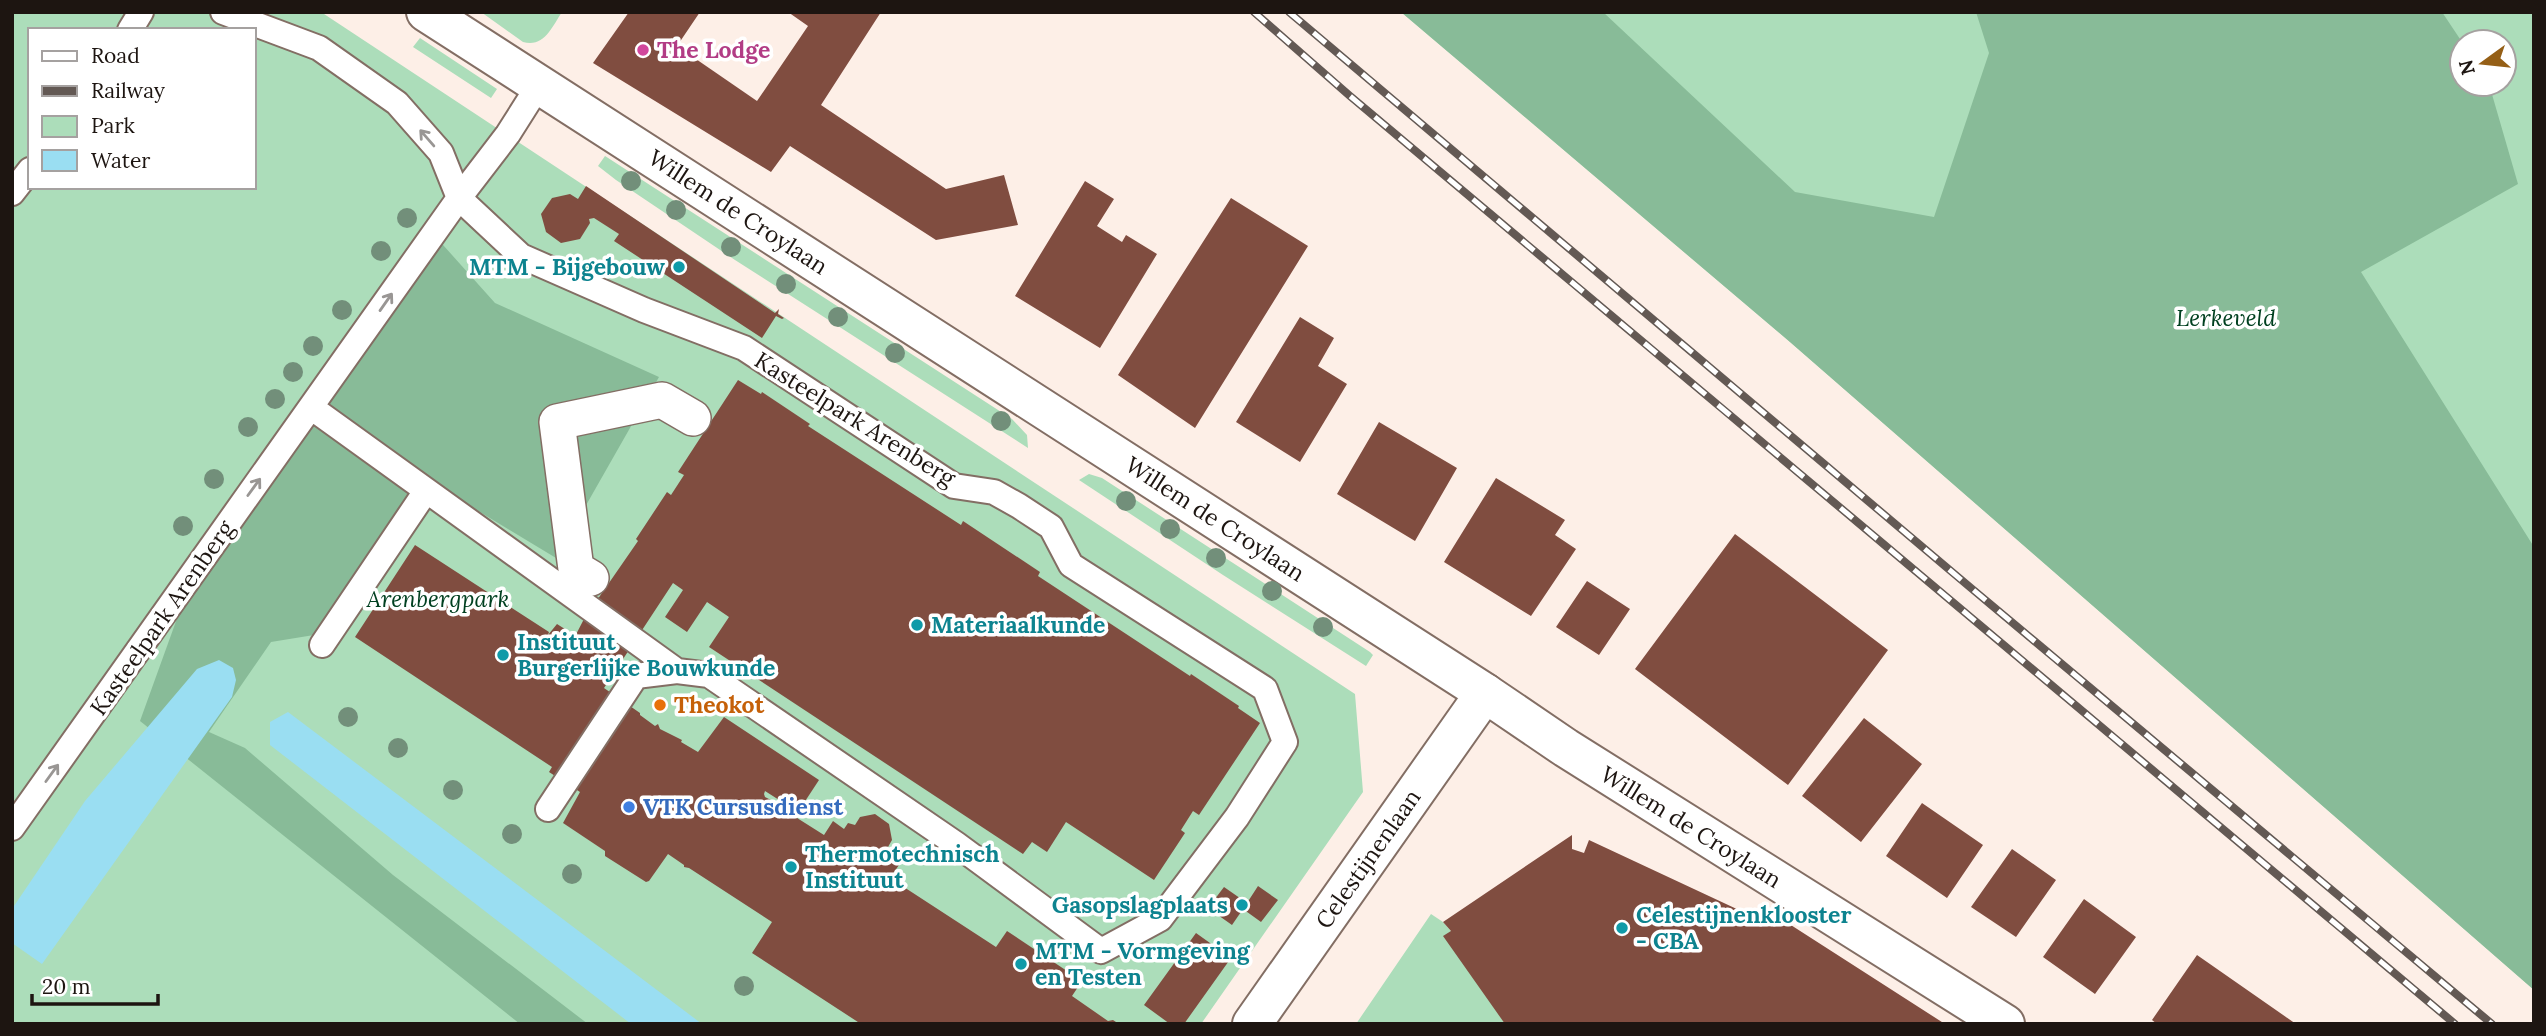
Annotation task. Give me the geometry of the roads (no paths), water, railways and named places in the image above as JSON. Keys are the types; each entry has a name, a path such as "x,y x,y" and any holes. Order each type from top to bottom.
{"street":[{"name":"Willem de Croylaan","path":"426,12 1566,748 2005,1024"},
{"path":"591,578 576,569 557,422 662,400 694,418"},
{"name":"Celestijnenlaan","path":"1252,1024 1485,694"}],"lane":[{"name":"Kasteelpark Arenberg","path":"223,12 319,48 397,103 440,153 459,198 522,256 644,310 744,348 954,486 994,492 1051,527 1071,565 1265,689 1285,742 1237,817 1160,919 1101,951 956,844 709,676 677,671 312,408"},
{"name":"Kasteelpark Arenberg","path":"12,828 459,198 508,134 539,85"},
{"path":"12,194 28,173"},
{"path":"322,645 426,491"},
{"path":"548,809 636,676 677,671"}],"water":[{"path":"219,660 233,668 236,680 232,697 42,964 12,943 12,909 85,801 197,669"},
{"path":"288,712 702,1024 631,1024 270,745 270,722"}],"railway":[{"path":"1254,12 1350,96 2455,1024"},
{"path":"1289,12 2492,1024"}],"place":[{"name":"The Lodge","path":"643,50"},
{"name":"MTM - Bijgebouw","path":"679,267"},
{"name":"Materiaalkunde","path":"917,625"},
{"name":"Instituut Burgerlijke Bouwkunde","path":"503,655"},
{"name":"Theokot","path":"660,705"},
{"name":"VTK Cursusdienst","path":"629,807"},
{"name":"Thermotechnisch Instituut","path":"791,867"},
{"name":"Gasopslagplaats","path":"1242,905"},
{"name":"Celestijnenklooster - CBA","path":"1622,928"},
{"name":"MTM - Vormgeving en Testen","path":"1021,964"}],"park label":[{"name":"Lerkeveld","path":"2226,318"},
{"name":"Arenbergpark","path":"438,599"}]}
